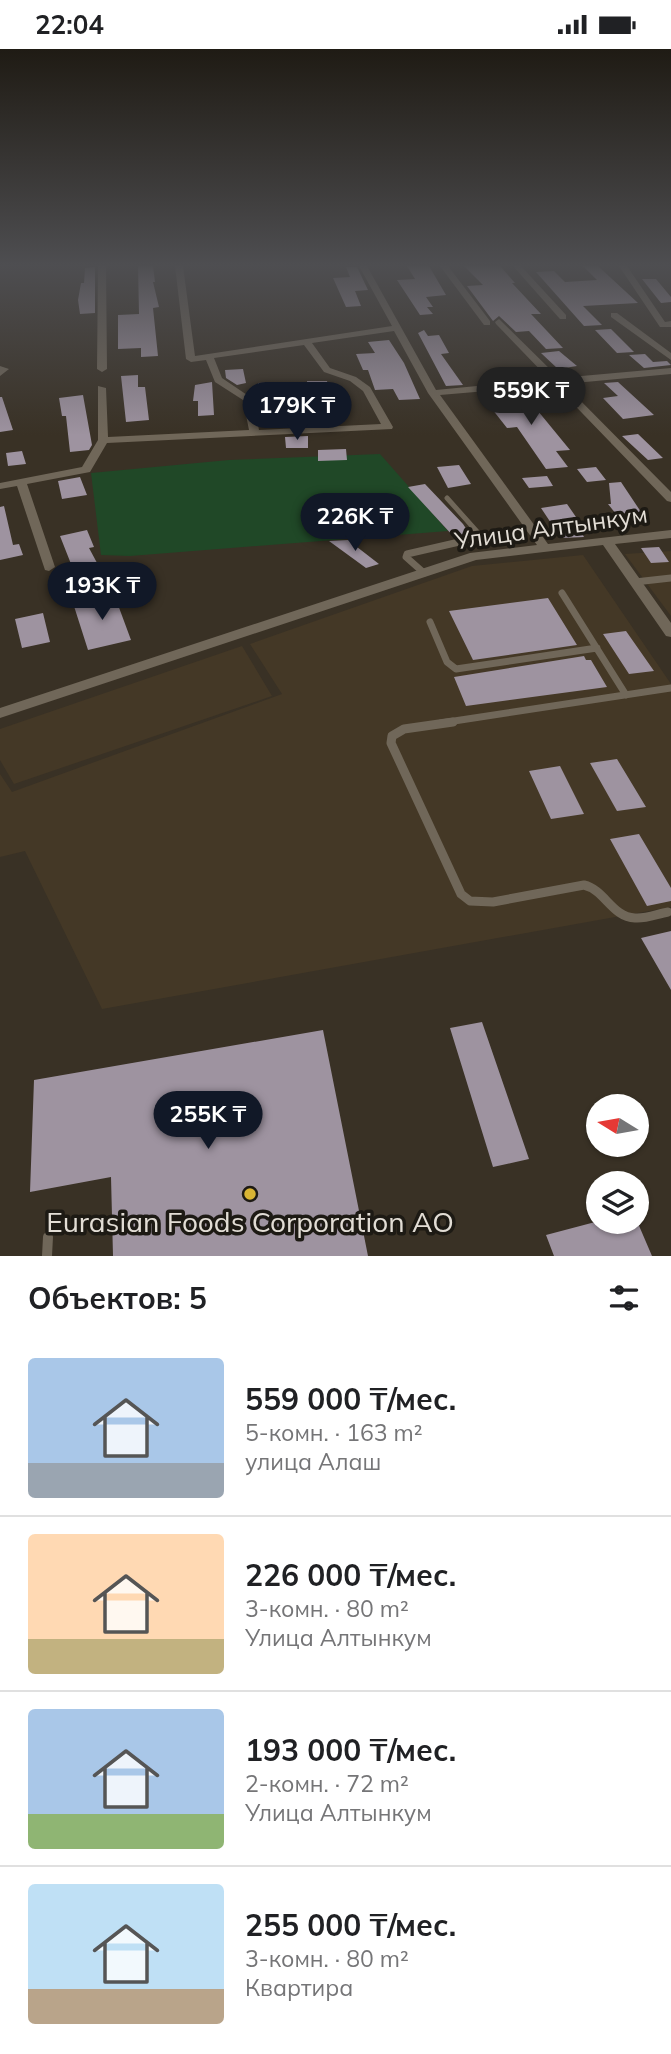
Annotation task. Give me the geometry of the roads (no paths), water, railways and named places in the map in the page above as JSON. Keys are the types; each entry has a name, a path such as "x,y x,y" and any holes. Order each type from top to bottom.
{"street":[{"path":"102,322 102,369"},
{"path":"186,322 191,359 396,328"},
{"path":"393,322 433,393 544,547"},
{"path":"499,322 671,499"},
{"path":"624,322 671,357"},
{"path":"103,440 388,427 367,389 353,379 327,370 307,342"},
{"path":"209,356 218,380 248,399 254,432"},
{"path":"433,393 671,371"},
{"path":"0,486 86,470 103,440 101,388"},
{"path":"21,482 49,567"},
{"name":"Улица Алтынкум","path":"0,713 474,556 671,534"},
{"path":"607,543 671,633"}],"lane":[{"path":"424,573 406,557 407,554 481,537 447,498"},
{"path":"635,582 671,578"},
{"path":"562,593 626,695"},
{"path":"430,622 447,662 456,669 597,648"},
{"path":"668,912 637,918 628,917 619,912 600,891 593,886 584,885 493,902 470,901 461,894 391,743 392,736 404,729 671,688"},
{"path":"47,1256 48,1237"}],"place":[{"name":"Eurasian Foods Corporation AO","path":"250,1194"}]}
